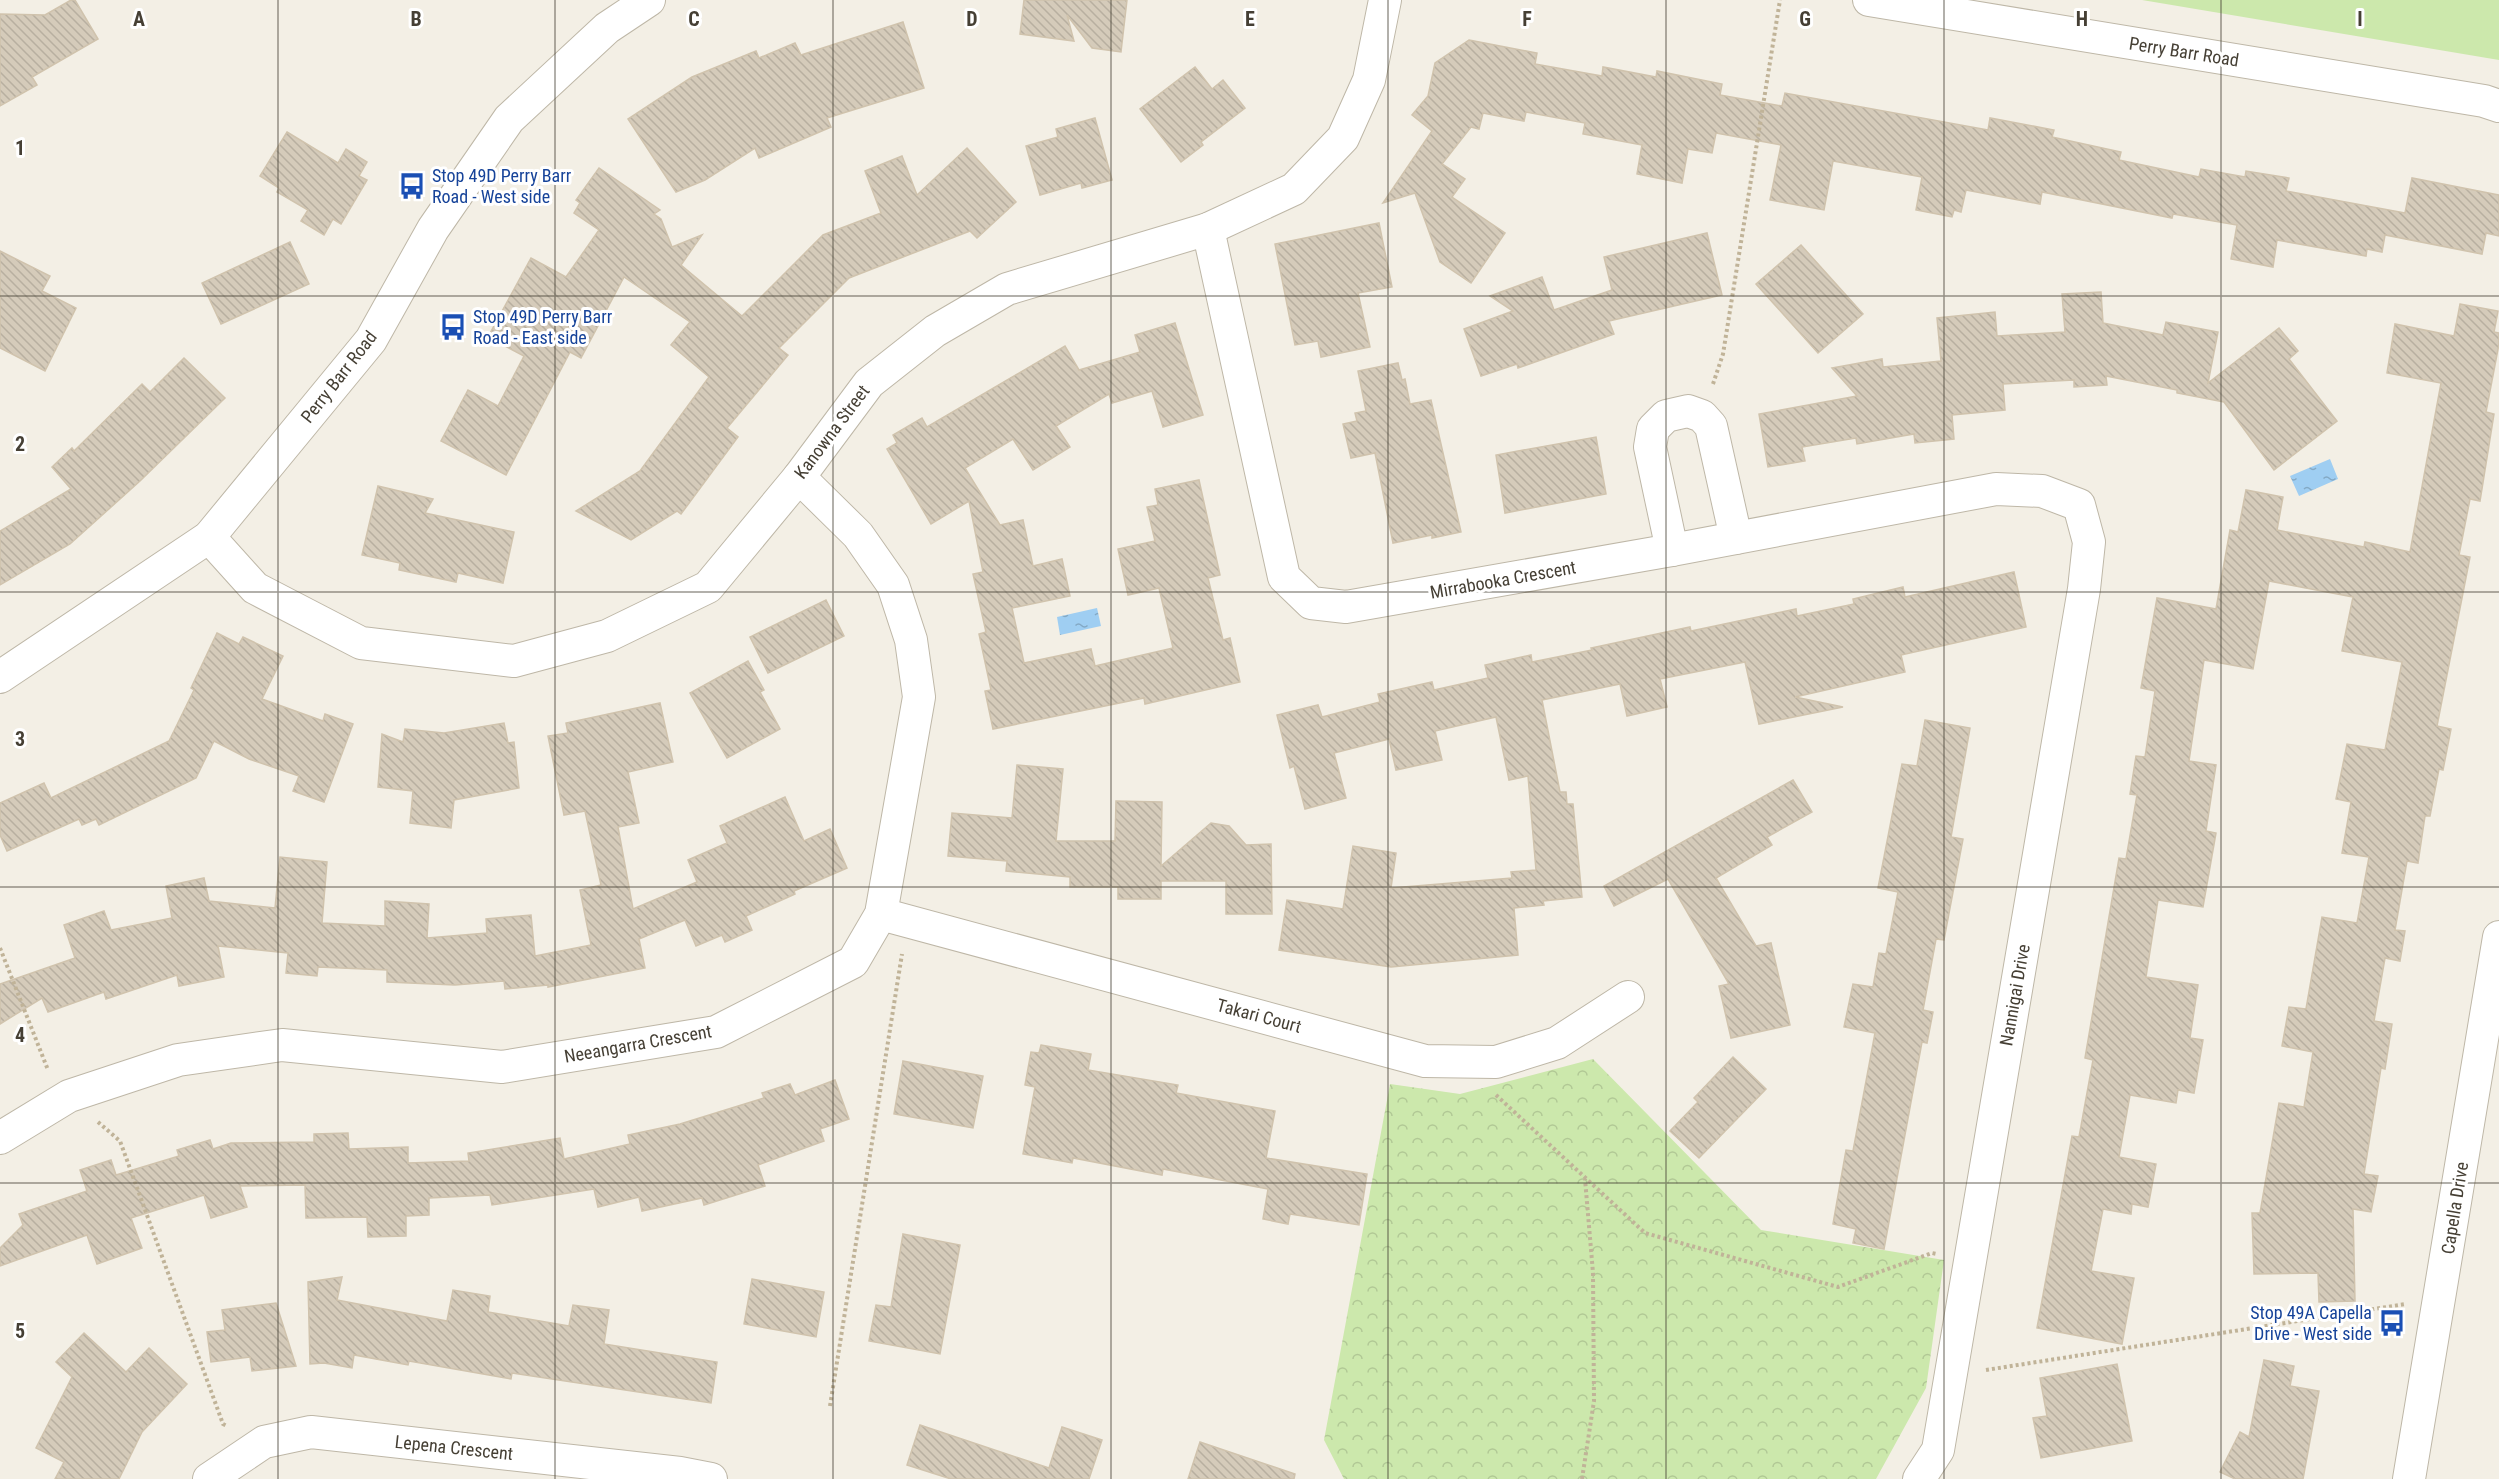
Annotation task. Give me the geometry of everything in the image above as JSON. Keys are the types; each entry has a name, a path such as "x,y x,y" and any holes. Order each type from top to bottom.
{"street":[{"name":"Perry Barr Road","path":"0,676 209,537 371,340 433,230 508,119 608,28 649,0"},
{"name":"Kanowna Street","path":"209,537 255,588 361,643 514,661 607,636 708,587 799,477 869,383 935,330 1007,289 1208,230 1294,189 1343,138 1369,80 1385,0"},
{"name":"Perry Barr Road","path":"1869,0 2484,101 2499,106"},
{"name":"Mirrabooka Crescent","path":"1208,230 1284,577 1311,603 1346,608 1996,489 2042,491 2079,505"},
{"path":"1672,550 1650,447 1653,429 1666,416 1688,411 1702,416 1711,426 1736,538"},
{"name":"Neeangarra Crescent","path":"0,1138 69,1096 178,1060 282,1045 502,1067 716,1032 853,962 894,918 919,697 911,640 893,585 858,535 799,477"},
{"name":"Nannigai Drive","path":"1919,1479 1938,1450 2084,589 2089,543 2079,505"},
{"name":"Takari Court","path":"894,918 1425,1061 1496,1062 1557,1043 1628,997"},
{"name":"Capella Drive","path":"2409,1479 2499,937"},
{"name":"Lepena Crescent","path":"209,1479 264,1442 311,1432 680,1473 711,1479"}],"path":[{"path":"1702,416 1723,354 1780,0"},
{"path":"830,1406 894,918"},
{"path":"0,948 52,1081 120,1141 223,1424 264,1442"},
{"path":"1461,1062 1644,1233 1838,1287 1932,1253 1970,1261"},
{"path":"1582,1479 1594,1401 1593,1273 1585,1178"},
{"path":"1950,1376 2440,1298"}],"green space":[{"path":"2142,0 2499,0 2499,60"},
{"path":"1593,1059 1761,1230 1944,1260 1926,1388 1876,1479 1344,1479 1324,1440 1390,1084 1460,1094"}],"water":[{"path":"2330,459 2338,479 2299,496 2290,476"},
{"path":"1097,608 1101,626 1060,635 1057,617"}],"building":[{"path":"75,0 98,39 32,77 37,85 0,106 0,14 45,15"},
{"path":"1024,0 1127,0 1121,52 1092,48 1067,15 1074,41 1020,34"},
{"path":"903,22 924,88 827,118 831,127 759,158 755,148 705,180 676,192 628,119 692,77 756,51 759,58 795,43 801,55"},
{"path":"1469,40 1537,53 1535,64 1602,76 1603,67 1656,77 1657,71 1722,84 1720,95 1782,106 1785,93 1988,130 1990,118 2054,130 2052,137 2121,152 2119,160 2199,177 2201,169 2245,177 2246,171 2289,178 2286,191 2405,213 2412,178 2499,195 2499,236 2486,233 2482,254 2385,235 2382,252 2367,249 2366,256 2277,240 2273,267 2231,259 2237,225 2173,214 2172,218 2042,192 2040,204 1966,190 1961,212 1954,210 1952,217 1916,210 1922,177 1833,161 1824,210 1770,200 1781,145 1716,133 1712,153 1688,149 1682,183 1637,174 1642,145 1583,134 1585,123 1526,112 1524,121 1483,113 1479,129 1471,127 1442,164 1465,179 1452,197 1505,233 1471,283 1440,262 1415,193 1383,203 1432,131 1412,115 1428,96 1435,63"},
{"path":"1195,67 1212,89 1223,80 1245,108 1201,142 1203,145 1181,162 1140,109"},
{"path":"1095,118 1112,180 1082,188 1081,183 1040,195 1026,146 1058,137 1056,129"},
{"path":"287,132 338,163 346,149 367,162 359,176 367,180 341,224 333,219 324,235 301,221 308,210 277,192 279,188 260,176"},
{"path":"967,148 1016,202 977,238 970,231 849,278 779,348 788,355 727,428 738,437 681,514 677,511 631,540 576,511 640,471 709,377 671,345 690,322 624,277 581,358 570,352 506,475 441,441 468,390 498,406 524,356 488,337 531,258 566,277 599,230 574,213 580,203 576,200 599,168 660,210 654,214 661,219 672,247 702,235 681,265 742,316 823,235 881,213 865,171 902,156 917,195"},
{"path":"1379,223 1392,287 1358,293 1370,347 1321,357 1318,341 1295,345 1275,244"},
{"path":"1707,233 1722,295 1609,321 1614,334 1518,368 1517,364 1481,376 1464,329 1513,311 1490,296 1542,277 1554,310 1612,290 1604,257"},
{"path":"290,242 309,284 221,324 202,283"},
{"path":"1801,245 1863,314 1818,353 1756,284"},
{"path":"0,251 50,276 42,291 76,308 45,371 0,348"},
{"path":"2101,292 2103,323 2163,335 2166,322 2218,332 2208,383 2279,328 2298,351 2289,359 2337,421 2274,470 2224,402 2106,376 2107,385 2074,387 2074,380 2003,384 2005,410 1952,415 1954,439 1915,443 1914,434 1857,444 1856,438 1802,447 1805,461 1768,467 1759,414 1857,396 1832,368 1882,359 1883,367 1941,361 1937,318 1995,312 1997,336 2065,332 2062,294"},
{"path":"2460,304 2498,311 2494,332 2499,333 2499,344 2486,412 2494,414 2480,501 2470,499 2459,555 2470,557 2437,726 2451,729 2443,770 2439,769 2430,816 2425,816 2418,863 2407,861 2395,930 2405,931 2400,961 2385,958 2374,1021 2392,1024 2385,1069 2381,1068 2364,1174 2378,1176 2371,1212 2353,1209 2355,1301 2319,1302 2318,1273 2254,1274 2252,1213 2260,1213 2279,1103 2304,1107 2313,1052 2282,1046 2289,1007 2306,1009 2322,917 2357,923 2369,857 2342,853 2351,802 2336,799 2347,744 2385,750 2402,662 2342,651 2353,597 2269,581 2253,669 2204,660 2189,761 2216,765 2206,831 2216,833 2203,907 2158,900 2146,977 2198,985 2190,1038 2203,1040 2194,1093 2178,1090 2176,1103 2130,1095 2119,1157 2156,1164 2148,1207 2132,1204 2131,1214 2103,1209 2091,1271 2134,1278 2122,1344 2037,1328 2072,1136 2079,1137 2093,1060 2085,1058 2119,858 2126,859 2137,795 2130,794 2136,756 2145,757 2155,691 2141,688 2157,598 2216,609 2230,530 2238,532 2246,490 2283,497 2277,530 2364,547 2365,542 2410,552 2441,383 2387,373 2395,324 2454,336"},
{"path":"1175,323 1203,415 1163,427 1152,391 1112,403 1109,394 1056,426 1070,447 1033,470 1013,439 965,468 1000,525 1023,520 1033,566 1062,559 1070,596 1012,608 1024,663 1091,649 1095,666 1173,648 1159,588 1128,595 1118,549 1155,541 1147,507 1158,505 1155,489 1199,480 1220,575 1208,578 1223,640 1230,638 1240,682 1145,704 1144,698 993,729 985,691 991,690 979,634 986,632 973,574 983,572 969,501 931,524 887,449 897,443 893,435 922,418 927,427 1065,346 1079,370 1140,352 1135,335"},
{"path":"184,358 225,398 140,481 70,544 0,585 0,531 71,489 52,467 72,448 74,451 142,384 150,392"},
{"path":"1398,363 1402,380 1405,379 1410,404 1431,400 1461,532 1393,543 1375,453 1351,458 1343,424 1357,421 1355,413 1366,411 1358,371"},
{"path":"1596,437 1606,494 1505,513 1496,455"},
{"path":"378,486 433,499 425,513 514,532 503,583 458,573 456,582 399,570 400,563 362,555"},
{"path":"2014,572 2026,627 1901,655 1905,672 1795,697 1843,707 1759,724 1745,662 1660,679 1667,707 1627,716 1620,684 1542,700 1560,792 1566,792 1567,804 1573,804 1582,897 1543,901 1544,905 1514,908 1518,955 1391,967 1279,950 1287,900 1343,909 1353,846 1396,853 1391,888 1512,878 1511,872 1536,870 1528,776 1509,780 1496,717 1435,731 1442,760 1396,770 1389,739 1334,753 1346,798 1305,809 1294,766 1290,768 1277,715 1318,705 1322,717 1380,702 1378,694 1432,682 1434,690 1488,678 1485,665 1531,655 1532,662 1690,627 1691,631 1796,609 1797,616 1854,604 1853,599 1903,587 1905,597"},
{"path":"826,600 844,636 768,673 750,637"},
{"path":"217,633 239,644 243,637 283,656 262,699 323,721 325,714 353,724 324,802 293,791 299,776 249,759 214,741 196,778 99,825 96,819 82,825 79,819 7,851 0,835 0,803 44,783 51,798 169,741 194,690 191,688"},
{"path":"748,661 764,690 760,692 780,729 727,758 690,693"},
{"path":"660,703 673,762 628,772 639,823 618,827 633,909 697,882 688,860 727,843 720,826 785,797 804,841 830,829 847,868 794,891 795,894 746,916 752,930 725,942 722,935 696,946 685,920 639,939 645,968 548,987 548,985 505,989 504,981 455,985 387,982 387,970 318,967 317,976 286,973 288,953 218,946 224,977 179,986 177,975 106,999 104,992 48,1012 42,998 0,1024 0,984 75,958 64,925 104,911 111,930 172,918 166,886 204,878 209,901 275,908 280,857 327,862 322,923 385,926 385,901 429,904 427,938 487,933 486,919 531,915 535,956 591,945 580,890 601,885 585,811 564,815 548,736 568,733 566,723"},
{"path":"1925,720 1970,728 1951,837 1963,839 1944,940 1936,939 1923,1010 1933,1012 1927,1043 1922,1042 1884,1249 1853,1243 1856,1229 1833,1224 1846,1150 1853,1151 1875,1033 1844,1027 1853,984 1873,987 1879,953 1886,954 1898,892 1878,888 1902,764 1917,766"},
{"path":"504,723 508,743 514,742 519,788 454,800 451,828 410,823 413,791 378,787 382,734 403,742 405,729 444,733"},
{"path":"1017,765 1063,769 1056,841 1115,841 1116,801 1162,802 1161,866 1211,823 1229,826 1246,845 1271,844 1272,914 1226,914 1226,881 1161,881 1161,899 1118,899 1118,887 1070,887 1070,877 1006,871 1007,861 948,856 952,813 1012,818"},
{"path":"1793,780 1812,812 1767,837 1772,845 1716,878 1756,946 1771,943 1790,1025 1731,1038 1719,986 1729,984 1668,879 1614,906 1604,886"},
{"path":"1041,1045 1091,1054 1088,1070 1178,1085 1176,1093 1275,1111 1266,1158 1367,1174 1359,1225 1290,1214 1288,1224 1263,1219 1268,1189 1163,1169 1162,1175 1073,1158 1072,1163 1023,1154 1035,1087 1025,1085 1031,1052 1039,1053"},
{"path":"1733,1057 1766,1089 1699,1158 1670,1131 1698,1102 1694,1098"},
{"path":"903,1061 983,1076 973,1128 894,1114"},
{"path":"835,1080 849,1119 820,1129 824,1141 758,1165 765,1186 704,1205 702,1198 642,1211 639,1197 598,1207 594,1189 492,1205 490,1195 429,1198 429,1215 406,1216 406,1236 368,1237 367,1217 306,1218 305,1185 240,1186 247,1207 211,1218 204,1195 131,1218 142,1248 97,1264 87,1235 0,1266 0,1248 23,1225 19,1214 87,1191 80,1170 111,1160 116,1175 179,1156 177,1150 210,1140 213,1149 231,1143 314,1142 314,1134 348,1133 349,1149 408,1147 408,1163 469,1161 468,1153 560,1138 564,1159 630,1144 628,1135 680,1124 764,1098 762,1093 790,1084 795,1095"},
{"path":"903,1234 960,1245 940,1354 869,1341 876,1305 891,1307"},
{"path":"342,1277 337,1300 447,1321 453,1290 490,1296 488,1312 569,1326 573,1305 609,1310 604,1344 717,1362 711,1403 512,1373 511,1379 409,1361 408,1365 354,1355 352,1368 324,1363 310,1364 308,1282"},
{"path":"752,1279 824,1292 816,1337 744,1324"},
{"path":"276,1303 296,1366 252,1371 250,1357 211,1362 207,1332 225,1330 222,1310"},
{"path":"84,1333 126,1372 149,1348 187,1384 142,1432 119,1479 55,1479 64,1462 36,1448 72,1377 56,1362"},
{"path":"2264,1360 2294,1366 2290,1386 2319,1391 2303,1479 2235,1479 2220,1472 2240,1432 2249,1437"},
{"path":"2117,1364 2132,1441 2041,1458 2033,1418 2047,1416 2040,1378"},
{"path":"920,1425 1049,1468 1062,1427 1102,1440 1089,1479 951,1479 907,1465"},
{"path":"1200,1442 1295,1474 1294,1479 1188,1479"}],"place":[{"name":"Stop 49D Perry Barr Road - West side","path":"412,186"},
{"name":"Stop 49D Perry Barr Road - East side","path":"453,327"},
{"name":"Stop 49A Capella Drive - West side","path":"2392,1323"}]}
